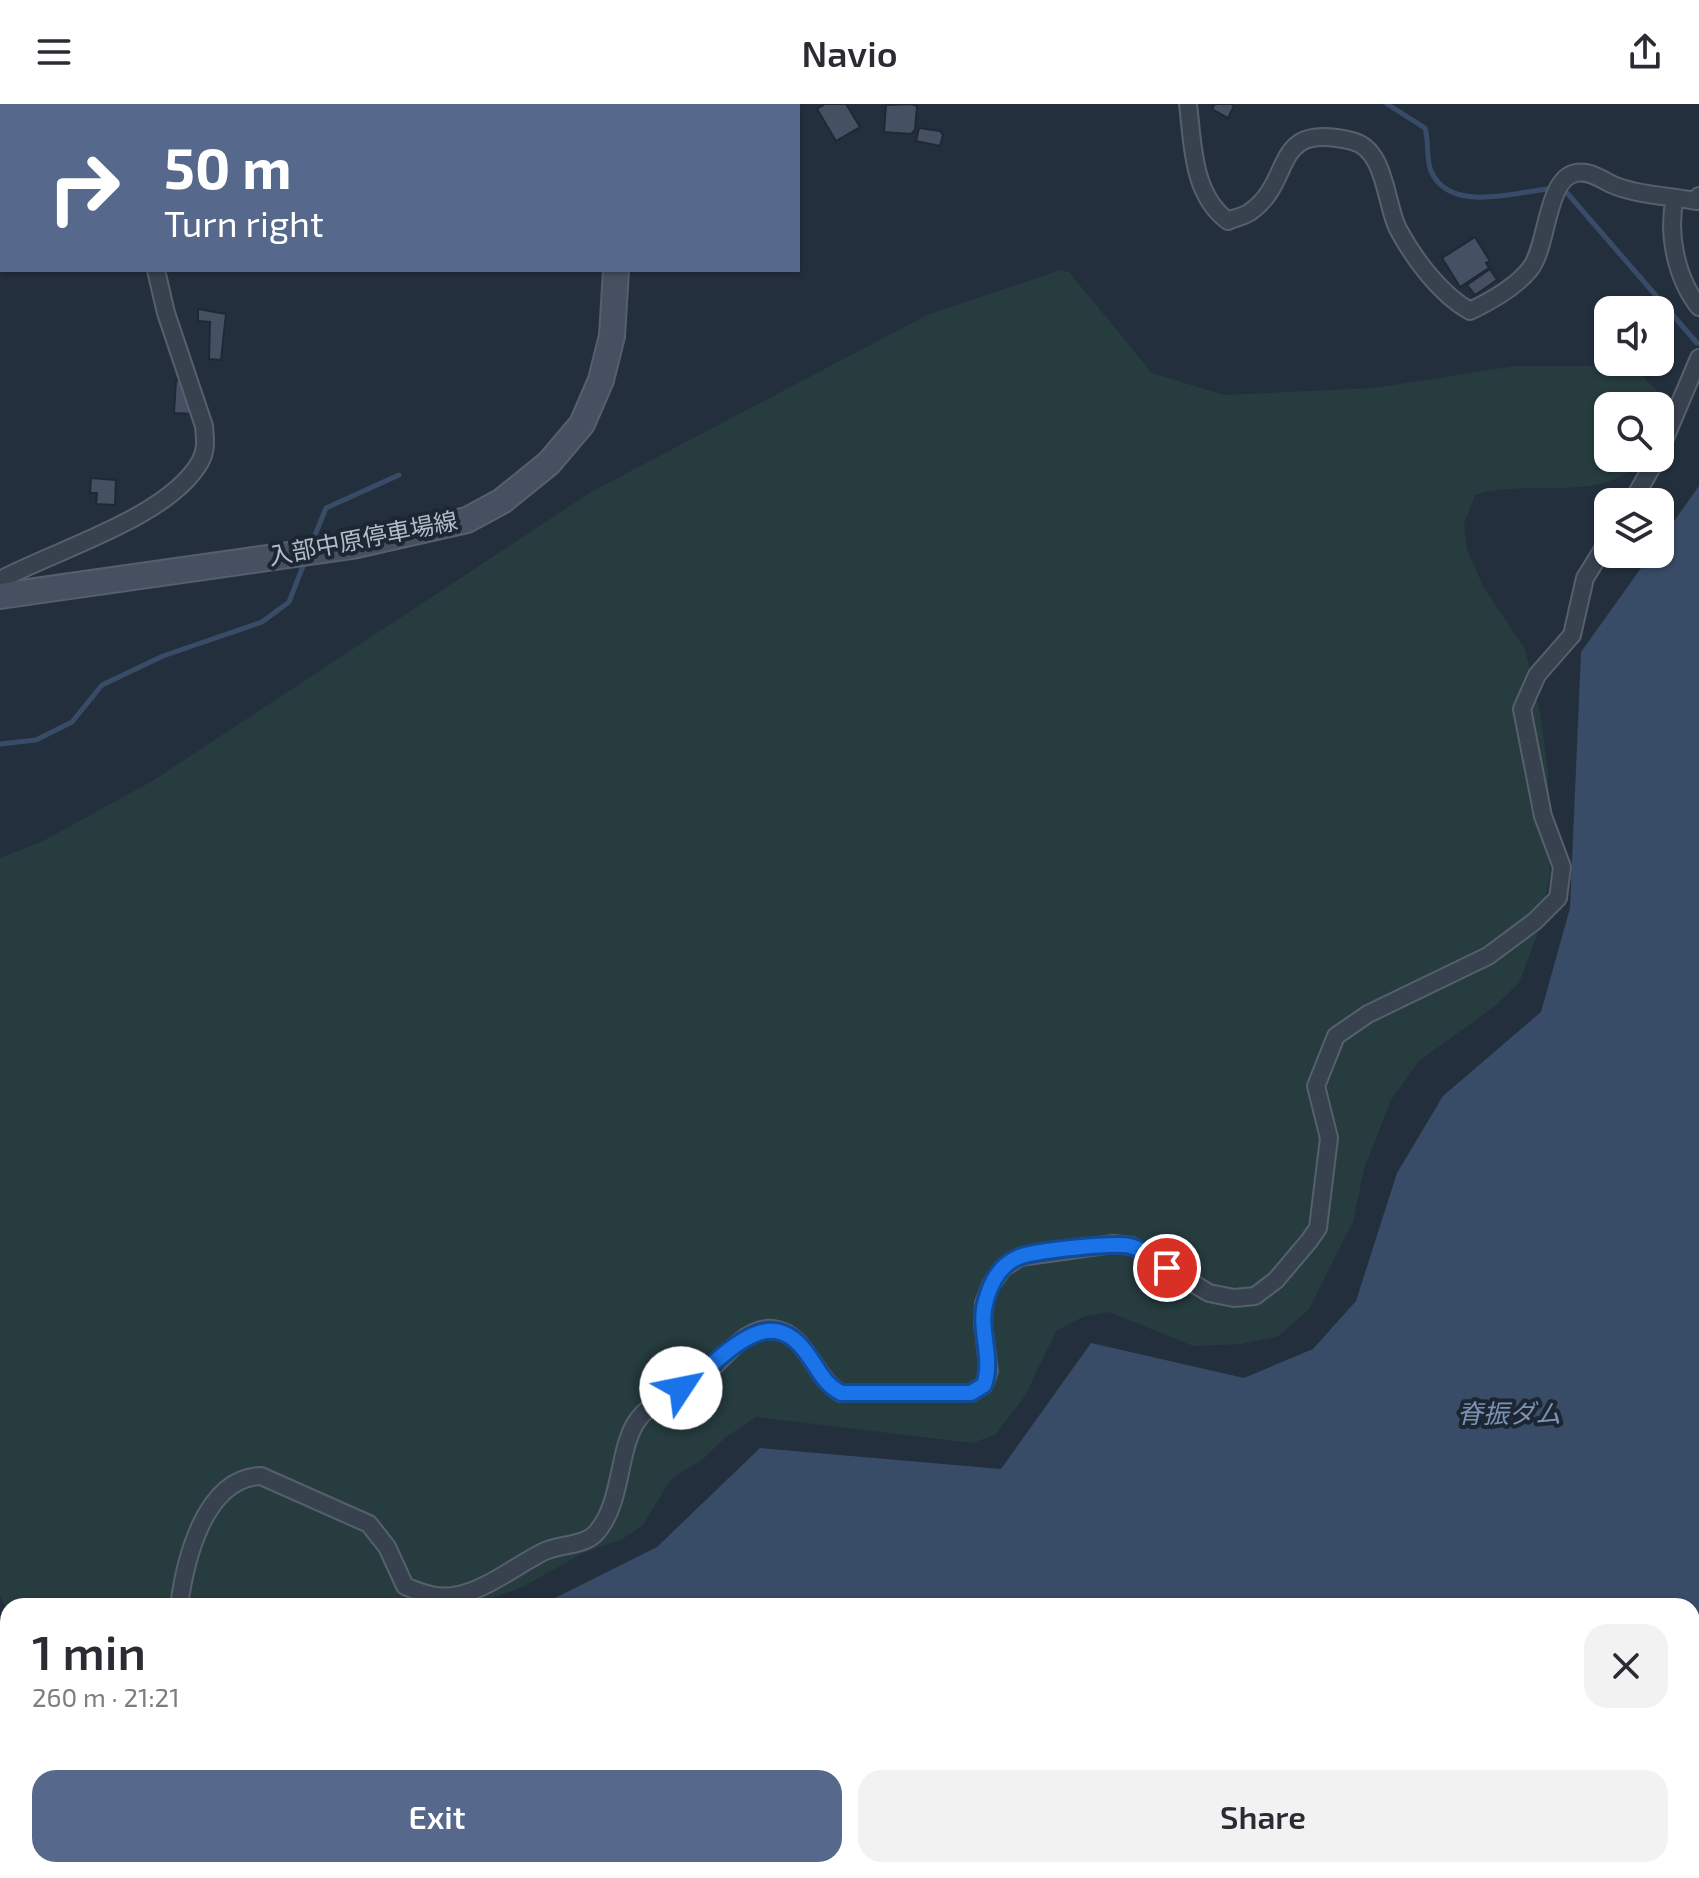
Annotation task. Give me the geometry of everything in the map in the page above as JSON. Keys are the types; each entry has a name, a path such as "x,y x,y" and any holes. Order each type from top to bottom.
{"main road":[{"name":"入部中原停車場線","path":"0,596 352,546 467,520 502,501 549,463 582,424 601,380 612,336 616,272"}],"street":[{"path":"1188,104 1197,175 1212,209 1228,221 1251,212 1293,150 1309,137 1329,136 1358,142 1376,160 1398,229 1450,300 1470,311 1493,301 1530,270 1544,246 1552,201 1564,179 1577,172 1615,186 1698,200"},
{"path":"1675,198 1670,220 1678,258 1686,290 1699,307"},
{"path":"0,580 78,546 161,500 186,480 201,460 206,444 204,426 166,313 156,272"},
{"path":"1674,417 1699,358"},
{"path":"181,1598 192,1544 219,1497 244,1477 261,1476 369,1524 387,1547 405,1586 439,1597 461,1595 549,1549 579,1542 596,1533 611,1501 633,1427 641,1414 704,1375 759,1329 774,1329 788,1334 805,1349 828,1386 841,1393 971,1393 984,1385 989,1371 983,1324 991,1285 1003,1268 1020,1257 1113,1244 1132,1246 1209,1293 1234,1298 1255,1296 1276,1280 1318,1228 1329,1138 1316,1086 1336,1036 1368,1014 1488,956 1535,921 1558,898 1562,867 1543,816 1522,709 1537,675 1572,635 1585,578 1594,564"}],"green space":[{"path":"1060,270 1069,272 1152,373 1224,395 1375,388 1514,366 1594,366 1594,376 1643,376 1656,392 1594,392 1594,472 1627,473 1609,482 1588,486 1519,488 1475,495 1464,524 1467,549 1483,586 1525,649 1540,712 1548,772 1550,874 1540,927 1519,983 1495,1006 1419,1061 1391,1100 1364,1169 1353,1222 1309,1309 1279,1336 1242,1344 1193,1346 1109,1312 1085,1316 1056,1331 1025,1396 995,1435 972,1443 756,1417 726,1437 703,1459 671,1479 643,1525 622,1539 579,1555 525,1586 492,1598 1,1598 0,858 43,841 154,780 591,492 927,315"}],"water":[{"name":"脊振ダム","path":"1699,486 1699,1598 555,1598 657,1547 760,1448 1001,1469 1091,1343 1244,1378 1313,1349 1356,1301 1397,1173 1443,1096 1541,1012 1570,908 1581,652 1641,568 1674,568 1674,521"}],"building":[{"path":"825,104 846,104 860,127 836,141 817,109"},
{"path":"1215,104 1234,106 1228,118 1212,109"},
{"path":"886,105 917,106 915,130 911,134 884,132"},
{"path":"919,128 940,131 943,135 940,146 916,141"},
{"path":"1475,237 1490,261 1486,263 1489,268 1460,287 1442,258"},
{"path":"1490,269 1497,280 1475,295 1467,285"},
{"path":"198,309 226,314 221,360 209,359 210,322 198,321"},
{"path":"176,380 191,382 195,414 174,413"},
{"path":"91,478 116,480 115,505 96,504 97,493 90,493"}],"waterway":[{"path":"1387,104 1425,128 1431,171 1440,184 1452,192 1483,197 1547,189"},
{"path":"1568,194 1697,343"},
{"path":"311,545 326,508 399,475"},
{"path":"0,744 36,740 72,722 102,685 163,656 262,622 289,602 305,561"}],"route":[{"path":"681,1388 704,1375 759,1329 774,1329 788,1334 805,1349 828,1386 841,1393 971,1393 984,1385 989,1371 983,1324 984,1303 991,1285 1003,1268 1020,1257 1113,1244 1132,1246 1167,1268"}]}
